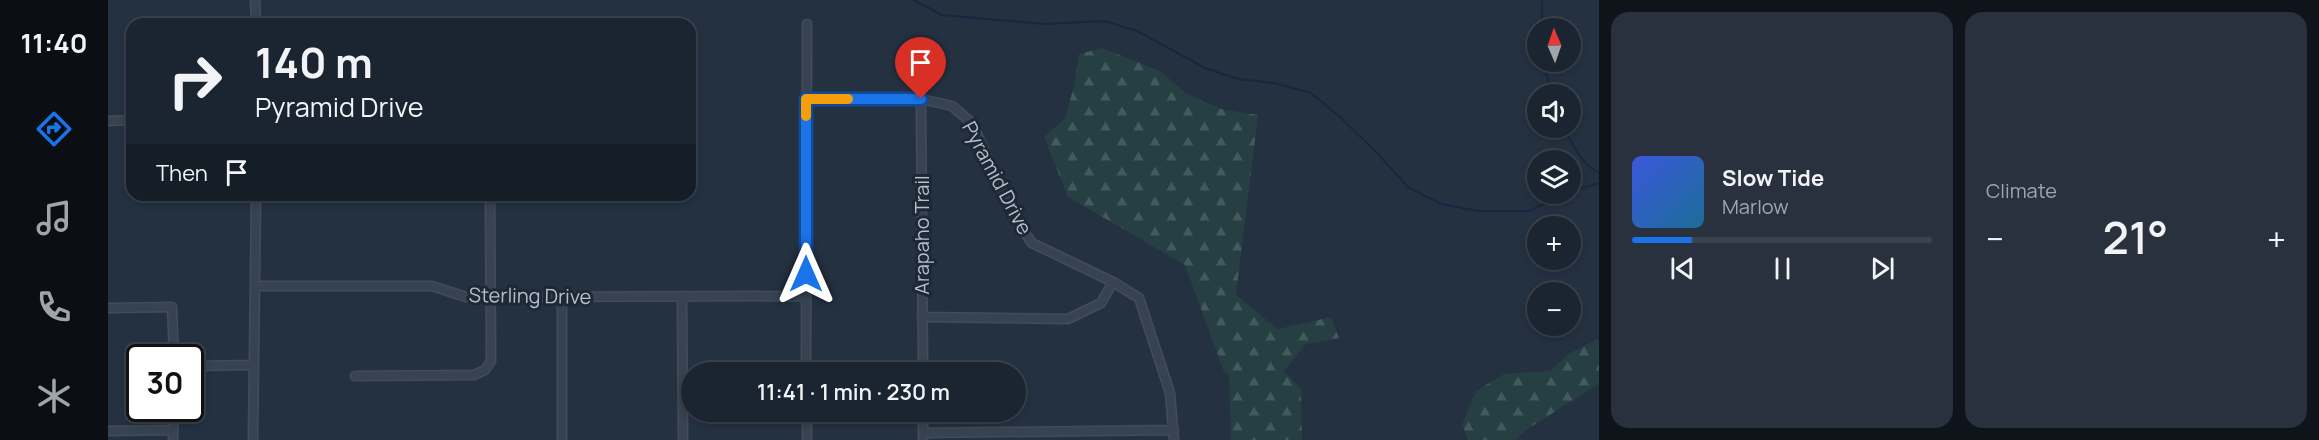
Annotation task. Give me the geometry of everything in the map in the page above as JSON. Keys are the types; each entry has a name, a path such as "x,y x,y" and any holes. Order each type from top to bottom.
{"street":[{"path":"255,0 256,18"},
{"path":"806,362 807,24"},
{"name":"Pyramid Drive","path":"806,99 921,99 952,106 972,123 1015,219 1032,243 1113,282 1139,298 1170,393 1174,435"},
{"name":"Arapaho Trail","path":"921,99 922,362"},
{"path":"108,121 126,120"},
{"path":"253,440 252,365 256,286 256,201"},
{"path":"355,376 474,375 485,370 491,361 490,201"},
{"path":"922,317 1068,318 1101,303 1113,282"},
{"name":"Sterling Drive","path":"256,286 432,286 466,297 806,296"},
{"path":"682,296 683,440"},
{"path":"562,297 562,440"},
{"path":"108,308 172,307 173,344"},
{"path":"204,366 252,365"},
{"path":"173,422 174,440"},
{"path":"807,422 807,440"},
{"path":"108,431 173,430"},
{"path":"923,437 1174,435"}],"green space":[{"path":"1102,48 1160,71 1187,94 1221,109 1258,115 1236,295 1278,329 1331,317 1339,338 1306,344 1284,371 1301,389 1302,440 1231,440 1229,375 1224,372 1185,265 1068,197 1044,137 1065,118 1074,86 1079,54"},
{"path":"1596,340 1599,341 1599,384 1529,428 1515,440 1468,440 1462,425 1476,391 1504,374 1550,371 1570,353"}],"waterway":[{"path":"914,0 942,15 1044,24 1104,21 1137,31 1205,68 1238,79 1274,83 1311,93 1340,117 1408,187 1441,204 1479,211 1529,211 1544,204"},
{"path":"1542,0 1542,18"},
{"path":"1546,72 1549,84"},
{"path":"1569,138 1587,165 1599,173"},
{"path":"1581,189 1599,183"}],"slow traffic":[{"path":"806,116 806,99 848,99"}],"route":[{"path":"806,274 806,99 921,99"}]}
